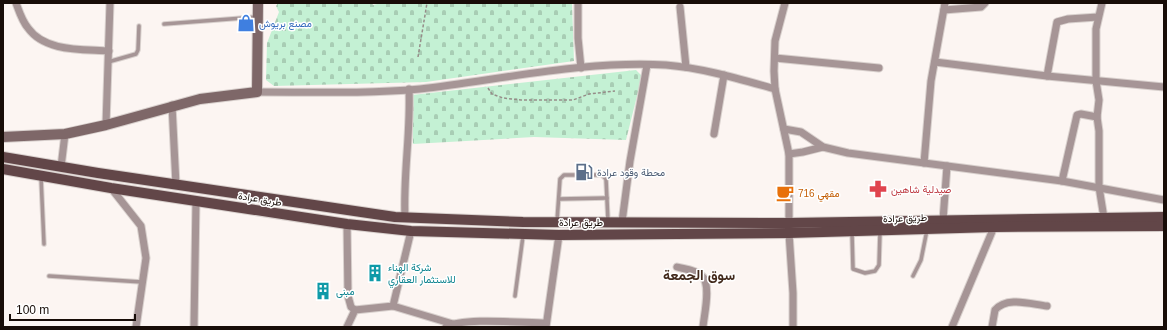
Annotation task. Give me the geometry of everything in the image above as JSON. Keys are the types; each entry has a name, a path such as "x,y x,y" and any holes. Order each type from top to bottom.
{"main road":[{"name":"طريق عرادة","path":"3,157 176,185 404,217 557,222 622,222 852,231 994,227 1164,226"},
{"name":"طريق عرادة","path":"3,169 111,188 266,212 347,224 411,231 559,235 789,228 943,220 1164,217"},
{"path":"96,185 98,173"},
{"path":"266,212 268,198"}],"street":[{"path":"16,3 28,29 44,42 60,46 109,51"},
{"path":"106,125 110,3"},
{"path":"257,92 258,3"},
{"path":"578,3 578,38 581,68"},
{"path":"785,3 775,42 775,89 789,154 789,228 793,293 792,327"},
{"path":"924,163 931,81 944,7 980,7 985,3"},
{"path":"1102,3 1098,17 1096,81 1099,100 1097,117 1099,131 1099,187 1104,218"},
{"path":"680,7 686,67"},
{"path":"1048,76 1057,22 1068,18 1098,17"},
{"path":"775,58 879,68"},
{"path":"935,62 1048,76 1164,87"},
{"path":"622,222 630,161 647,65"},
{"path":"3,137 65,134 106,125 172,105 200,99 257,92 409,89 581,68 647,65 686,67 724,75 775,89"},
{"path":"714,134 724,75"},
{"path":"404,217 404,188 410,117 409,89"},
{"path":"172,105 176,185"},
{"path":"1062,181 1077,115 1081,114 1097,117"},
{"path":"784,129 802,132 823,147 868,157 1062,181 1164,200"},
{"path":"61,167 65,134"},
{"path":"789,154 823,147"},
{"path":"943,220 947,166"},
{"path":"111,188 141,226 146,258 136,327"},
{"path":"194,327 196,201"},
{"path":"347,224 348,296 351,307 354,310"},
{"path":"952,327 994,227"},
{"path":"393,306 411,231"},
{"path":"446,327 454,324 483,322 546,325 559,235"},
{"path":"677,267 697,273 702,276 706,282 707,293 703,327"},
{"path":"992,327 995,310 1003,304 1011,302 1046,306"},
{"path":"354,310 393,306 454,324"},
{"path":"347,327 354,310"}],"lane":[{"path":"164,24 258,17"},
{"path":"108,62 136,54 138,50 139,26"},
{"path":"557,222 560,179 564,175 602,175 606,179 608,222"},
{"path":"40,176 44,244"},
{"path":"558,199 607,198"},
{"path":"913,276 921,260 927,229"},
{"path":"852,231 853,269 865,273 875,271 878,265 880,231"},
{"path":"515,296 523,234"},
{"path":"49,276 142,282"}],"path":[{"path":"418,57 427,3"},
{"path":"483,81 492,94 503,98 521,100 573,100 589,94 615,91"}],"green space":[{"path":"278,3 372,3 373,5 381,3 572,3 574,61 426,82 274,86 266,80 267,43 279,12 276,6"},
{"path":"636,70 642,76 626,140 534,137 413,144 412,95"}],"place":[{"name":"مصنع بريوش","path":"246,23"},
{"name":"محطة وقود عرادة","path":"584,172"},
{"name":"صيدلية شاهين","path":"878,189"},
{"name":"مقهي 716","path":"785,193"},
{"name":"شركة الهناء للاستثمار العقاري","path":"375,273"},
{"name":"مبنى","path":"323,291"}],"district":[{"name":"سوق الجمعة","path":"699,275"}]}
